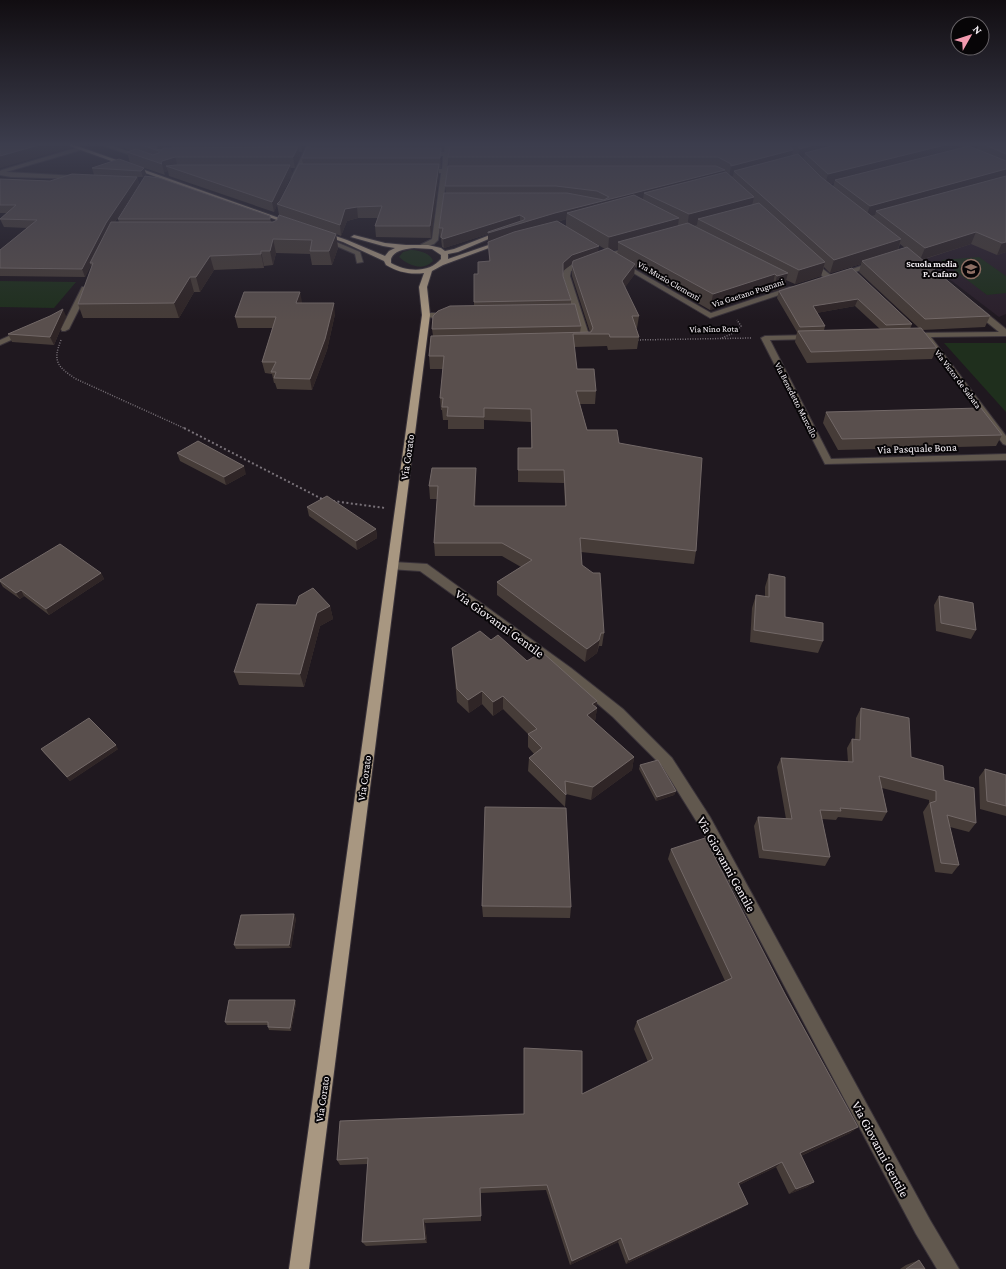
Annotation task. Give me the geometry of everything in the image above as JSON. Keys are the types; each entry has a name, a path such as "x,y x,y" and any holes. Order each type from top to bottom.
{"main road":[{"path":"237,202 303,227"},
{"path":"248,202 298,219"},
{"path":"317,231 385,245 405,247 422,246 436,249 446,256 443,263"},
{"path":"317,231 345,241 386,260 388,264 400,270 417,283"},
{"path":"443,253 456,251 506,232"},
{"path":"400,270 420,271 429,269 511,238"},
{"path":"386,260 387,256 391,252 405,247"},
{"name":"Via Corato","path":"299,1269 392,566 426,345 426,315 417,283 429,269"}],"street":[{"path":"216,202 293,229"},
{"path":"422,246 436,240 441,202"},
{"path":"317,231 331,241 358,253 359,262"},
{"path":"572,341 587,341 574,312 566,276 568,270 604,254 644,245"},
{"name":"Via Muzio Clementi","path":"604,254 710,316"},
{"path":"805,256 825,279 854,273 885,260"},
{"path":"65,329 88,282"},
{"name":"Via Gaetano Pugnani","path":"710,316 795,287"},
{"path":"968,303 1006,333"},
{"path":"64,312 77,304"},
{"path":"426,315 456,314"},
{"name":"Via Victor de Sabata","path":"909,324 922,335 1006,442"},
{"path":"0,343 29,330"},
{"path":"905,335 1006,333"},
{"path":"765,338 819,337"},
{"name":"Via Benedetto Marcello","path":"765,338 828,462"},
{"name":"Via Pasquale Bona","path":"828,462 1006,457"},
{"name":"Via Giovanni Gentile","path":"392,566 423,568 567,671 618,713 667,762 705,822 923,1227 949,1269"}],"path":[{"path":"720,339 736,332 741,326 736,318 726,311"},
{"path":"65,329 55,353 56,361 64,371 76,379 179,425 321,499 400,510"},
{"name":"Via Nino Rota","path":"634,340 765,338"}],"shaded area":[{"name":"Scuola media P. Cafaro","path":"947,202 1006,202 1006,314 999,317 876,223"}],"green space":[{"path":"410,250 420,251 427,254 433,261 420,267 411,265 399,257 403,252"},
{"path":"979,257 1006,276 1006,293 987,295 941,260"},
{"path":"0,281 76,282 54,308 0,307"},
{"path":"944,343 1006,343 1006,412"}],"building":[{"path":"0,202 120,202 106,223 82,269 0,268 0,250 37,220 0,219 16,205 0,205"},
{"path":"129,202 230,202 270,216 270,219 118,219"},
{"path":"279,202 433,202 430,226 375,226 382,206 345,209 340,225 277,204"},
{"path":"443,202 598,202 488,233 524,220 525,218 520,215 443,239 441,237 443,228 439,228"},
{"path":"607,202 648,202 679,218 609,237 567,213"},
{"path":"664,202 734,202 689,214"},
{"path":"769,202 854,202 901,239 834,260"},
{"path":"865,202 884,202 870,206"},
{"path":"909,202 1006,202 1006,242 1002,243 976,232 925,248 876,211"},
{"path":"759,203 825,262 799,270 698,219"},
{"path":"279,215 336,234 329,251 310,251 312,240 273,239 270,251 261,251 261,254 210,256 196,277 190,277 174,303 78,304 93,263 90,263 111,222 273,222 277,220"},
{"path":"557,221 599,246 572,255 563,263 563,276 571,300 474,302 474,274 478,274 478,262 490,261 488,242 514,232"},
{"path":"688,223 788,273 777,276 775,274 713,294 618,242"},
{"path":"907,247 990,316 925,319 862,261"},
{"path":"608,248 635,264 622,281 639,316 632,316 639,337 610,337 609,334 573,334 577,369 594,369 596,391 576,391 587,430 617,430 619,443 702,458 696,551 580,538 582,565 593,573 600,573 604,633 601,633 599,640 587,649 497,582 532,560 502,543 434,543 438,486 429,486 432,468 476,468 474,506 566,506 564,470 518,470 518,448 532,448 531,409 484,408 484,417 447,416 448,407 442,407 443,398 440,398 444,356 429,356 431,336 591,332 593,328 572,265 573,261"},
{"path":"852,268 912,324 886,325 858,299 813,306 825,326 800,327 779,291"},
{"path":"244,292 300,292 296,303 334,303 325,339 310,379 274,378 276,372 271,372 276,362 262,362 276,317 235,317"},
{"path":"575,304 581,326 432,329 433,316 438,311 450,306"},
{"path":"63,309 50,337 8,334 50,316"},
{"path":"921,328 937,348 811,352 798,331"},
{"path":"981,408 1002,435 842,439 826,412"},
{"path":"198,441 244,466 224,477 177,453"},
{"path":"327,496 376,529 356,541 307,507"},
{"path":"60,544 101,573 46,609 21,590 16,593 0,581 0,580"},
{"path":"769,574 785,577 785,617 823,623 823,641 754,630 756,595 769,597"},
{"path":"313,588 330,606 317,613 300,674 234,672 257,604 296,605 299,596"},
{"path":"939,596 973,603 976,630 941,623"},
{"path":"480,631 491,640 498,635 527,661 542,652 597,701 592,704 597,708 587,715 634,757 593,787 565,781 566,795 529,758 542,748 528,734 537,729 503,696 493,702 482,691 468,700 457,689 452,648"},
{"path":"861,708 909,718 911,757 943,766 944,780 974,788 976,823 947,815 959,865 941,863 930,803 936,801 936,791 879,776 887,812 840,808 841,811 820,810 830,857 763,850 758,817 792,819 781,758 853,762 852,739 860,740"},
{"path":"89,718 116,745 67,777 41,749"},
{"path":"658,760 676,791 657,797 640,765"},
{"path":"985,769 1006,775 1006,806 987,801"},
{"path":"485,807 566,808 571,907 482,906"},
{"path":"705,838 785,994 858,1127 800,1153 814,1182 796,1189 782,1162 738,1183 748,1204 629,1260 621,1238 572,1261 547,1185 480,1188 481,1216 423,1219 425,1239 362,1242 368,1158 337,1160 340,1121 524,1114 524,1048 582,1051 582,1094 653,1059 637,1021 732,978 671,849"},
{"path":"294,914 289,945 234,945 241,915"},
{"path":"229,1000 295,1000 290,1028 268,1027 268,1022 225,1022"},
{"path":"919,1260 925,1269 906,1269"}],"place":[{"name":"Scuola media P. Cafaro","path":"971,269"}]}
